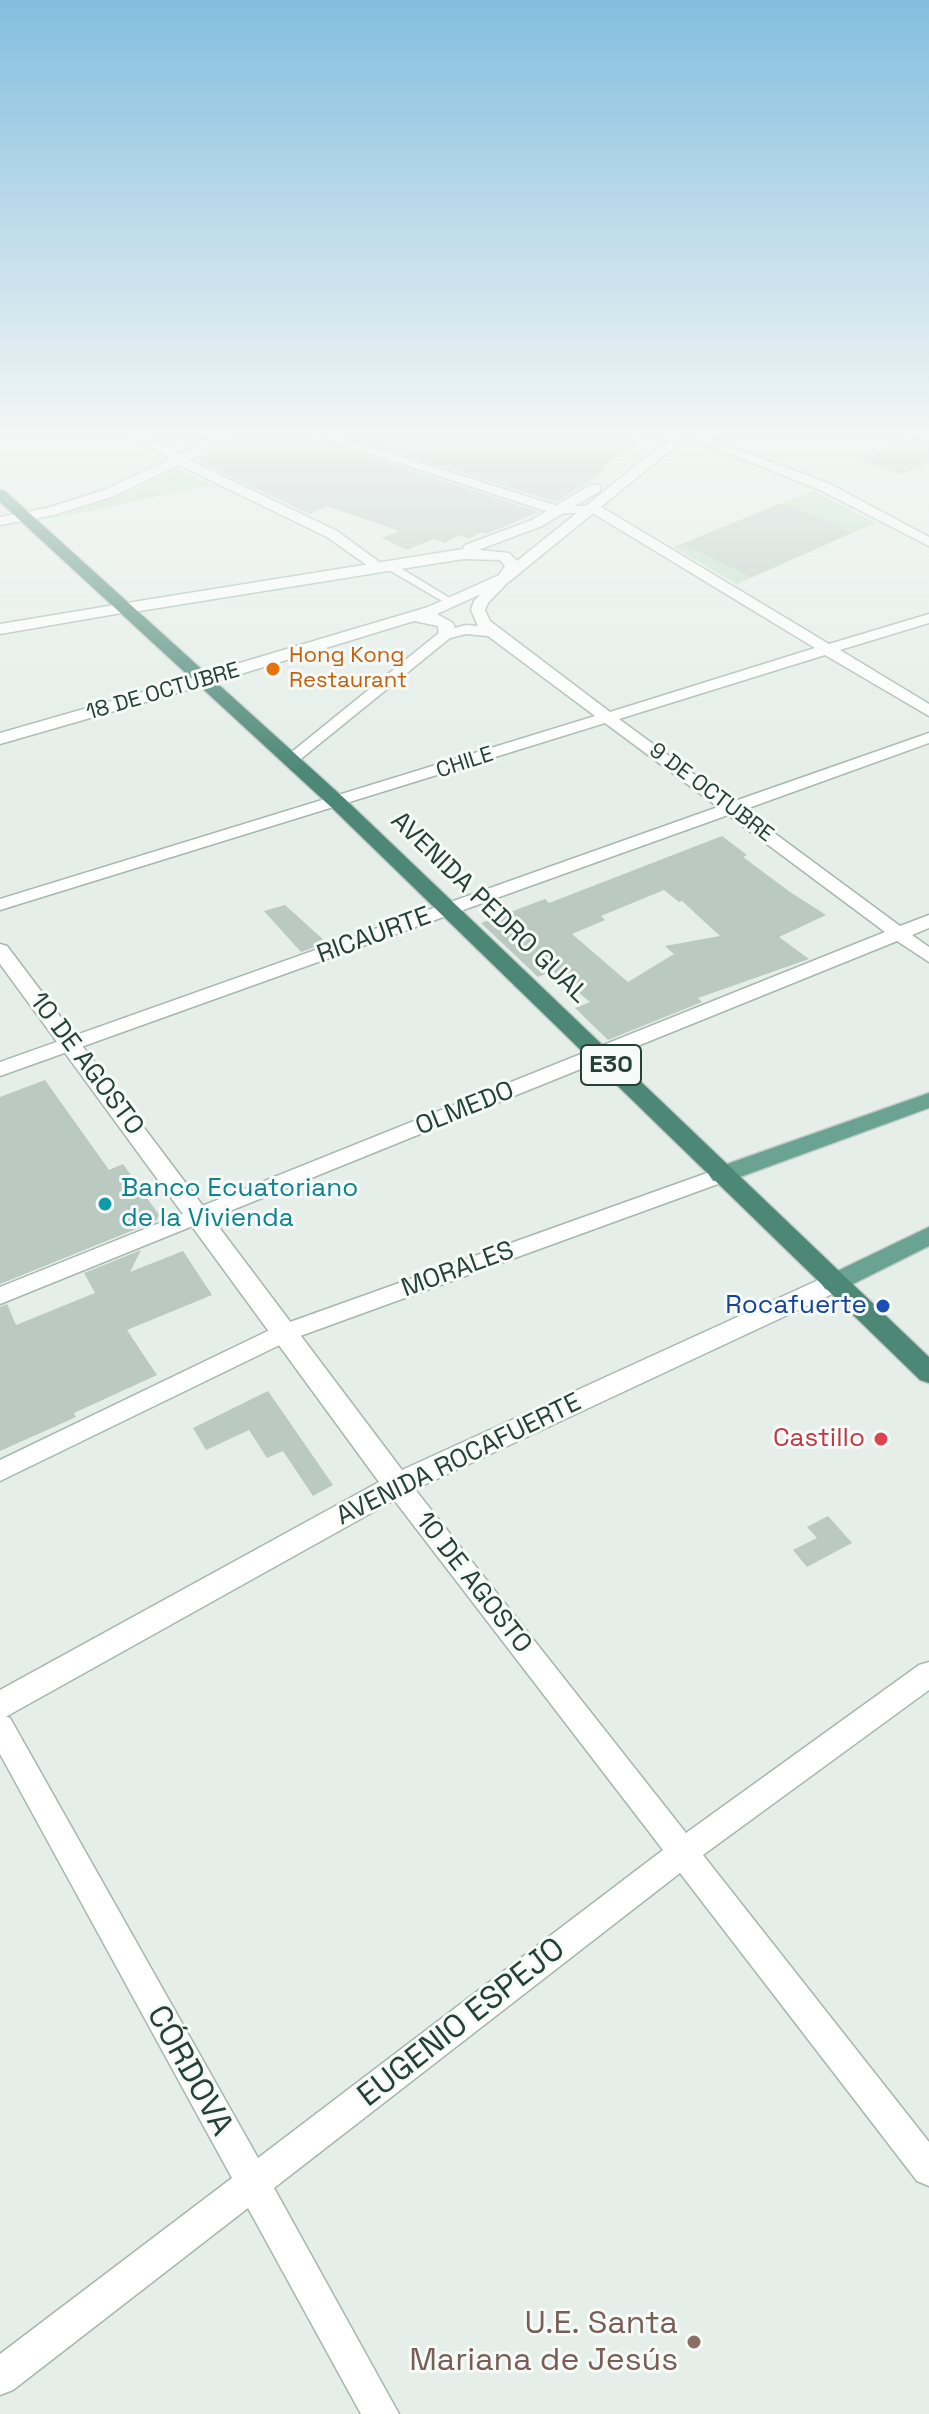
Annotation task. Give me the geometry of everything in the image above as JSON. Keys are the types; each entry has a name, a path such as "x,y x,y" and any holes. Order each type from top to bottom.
{"highway":[{"name":"AVENIDA PEDRO GUAL","path":"59,548 338,803 929,1373"}],"main road":[{"path":"417,560 464,548"},
{"name":"18 DE OCTUBRE","path":"0,739 411,618 453,603 505,578 543,548"},
{"path":"0,629 463,554 495,554 512,563 505,578"},
{"path":"411,618 440,619 448,627 445,635"},
{"name":"10 DE AGOSTO","path":"0,950 397,1485"},
{"name":"MORALES","path":"721,1175 929,1100"},
{"name":"AVENIDA ROCAFUERTE","path":"0,1706 397,1485 929,1236"}],"street":[{"path":"354,548 453,603"},
{"path":"659,548 929,711"},
{"path":"291,759 445,635 505,578"},
{"path":"481,601 479,616 492,632"},
{"name":"CHILE","path":"0,905 929,618"},
{"path":"445,635 466,629 492,632"},
{"name":"9 DE OCTUBRE","path":"492,632 929,956"},
{"name":"RICAURTE","path":"0,1069 929,738"},
{"name":"OLMEDO","path":"0,1296 929,921"},
{"name":"MORALES","path":"0,1471 284,1333 721,1175"},
{"name":"10 DE AGOSTO","path":"397,1485 929,2169"},
{"name":"EUGENIO ESPEJO","path":"0,2377 681,1854 929,1674"},
{"name":"CÓRDOVA","path":"0,1727 381,2414"}],"green space":[{"path":"674,548 819,548 737,584"}],"building":[{"path":"690,548 819,548 752,577"},
{"path":"722,836 747,855 743,857 826,915 779,937 809,959 698,998 702,1002 608,1040 575,1008 590,1002 553,971 538,977 481,923 545,899 549,903","holes":["664,890 679,902 682,901 720,936 665,946 674,954 628,982 572,934 605,920 601,916"]},
{"path":"285,905 327,943 301,952 264,911"},
{"path":"45,1080 109,1170 123,1164 159,1215 156,1221 0,1284 0,1097"},
{"path":"141,1250 130,1272 183,1251 212,1295 127,1330 157,1375 74,1413 76,1417 0,1451 0,1307 7,1304 16,1325 95,1293 84,1273"},
{"path":"268,1391 333,1485 313,1496 283,1451 267,1458 249,1430 206,1450 193,1428"},
{"path":"828,1516 852,1543 807,1567 793,1550 817,1538 807,1527"}],"place":[{"name":"Hong Kong Restaurant","path":"273,669"},
{"name":"Banco Ecuatoriano de la Vivienda","path":"105,1204"},
{"name":"Rocafuerte","path":"883,1306"},
{"name":"Castillo","path":"881,1439"},
{"name":"U.E. Santa Mariana de Jesús","path":"694,2342"}]}
